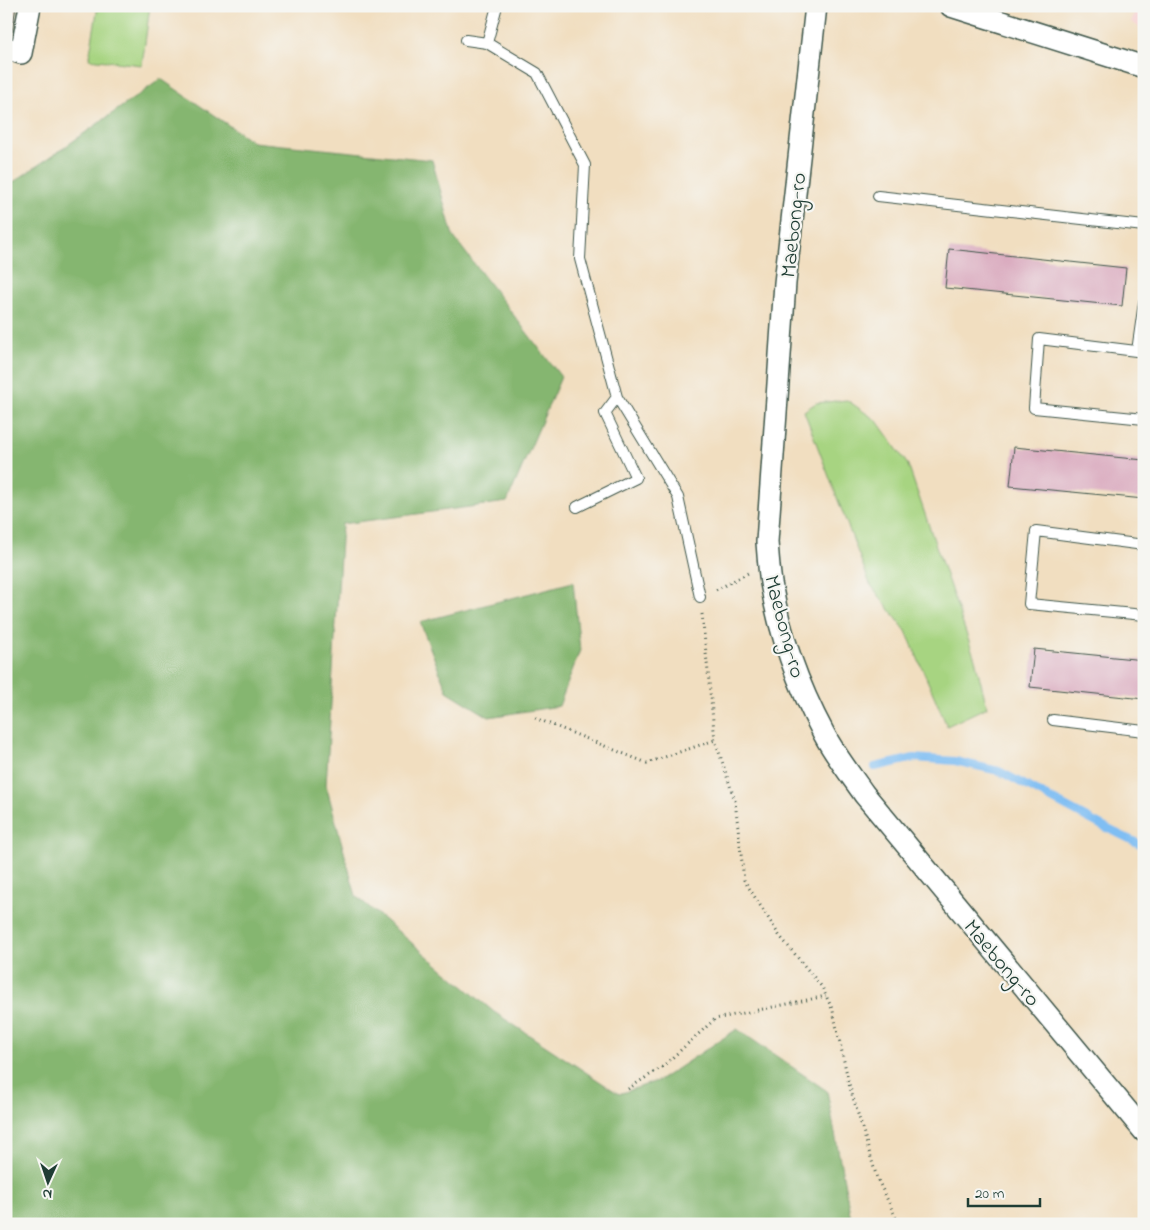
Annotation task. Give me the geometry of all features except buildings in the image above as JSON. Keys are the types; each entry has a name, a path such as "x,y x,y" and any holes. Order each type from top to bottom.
{"street":[{"path":"6,48 21,53 30,6"},
{"path":"951,6 1144,67"},
{"name":"Maebong-ro","path":"812,7 785,283 767,542 773,591 789,658 824,735 864,794 1144,1131"}],"lane":[{"path":"487,43 497,6"},
{"path":"466,40 487,43 537,73 585,165 580,259 617,397 678,497 700,597"},
{"path":"878,196 1144,226"},
{"path":"1144,302 1141,351 1039,339 1034,408 1144,419"},
{"path":"577,507 636,478 605,413 617,397"},
{"path":"1144,544 1036,531 1030,604 1144,615"},
{"path":"1053,720 1144,731"}],"path":[{"path":"769,563 700,597 715,740 735,801 744,880 780,936 822,986 833,1010 849,1084 877,1178 899,1224"},
{"path":"535,718 647,763 715,740"},
{"path":"628,1089 662,1067 715,1019 826,996"}],"shaded area":[{"path":"1137,6 1144,6 1144,30 1131,22"}],"green space":[{"path":"98,6 150,6 142,65 89,59"},
{"path":"161,79 253,142 432,160 453,236 561,377 507,502 342,524 326,785 356,896 494,1012 619,1094 660,1080 737,1029 827,1091 852,1224 12,1224 6,1222 6,187"},
{"path":"847,400 877,421 908,465 975,659 987,707 947,726 906,631 870,584 804,411 816,403"},
{"path":"573,582 580,650 559,706 489,717 447,691 420,622"}],"waterway":[{"path":"875,767 914,758 955,761 999,771 1102,826 1144,846"}]}
